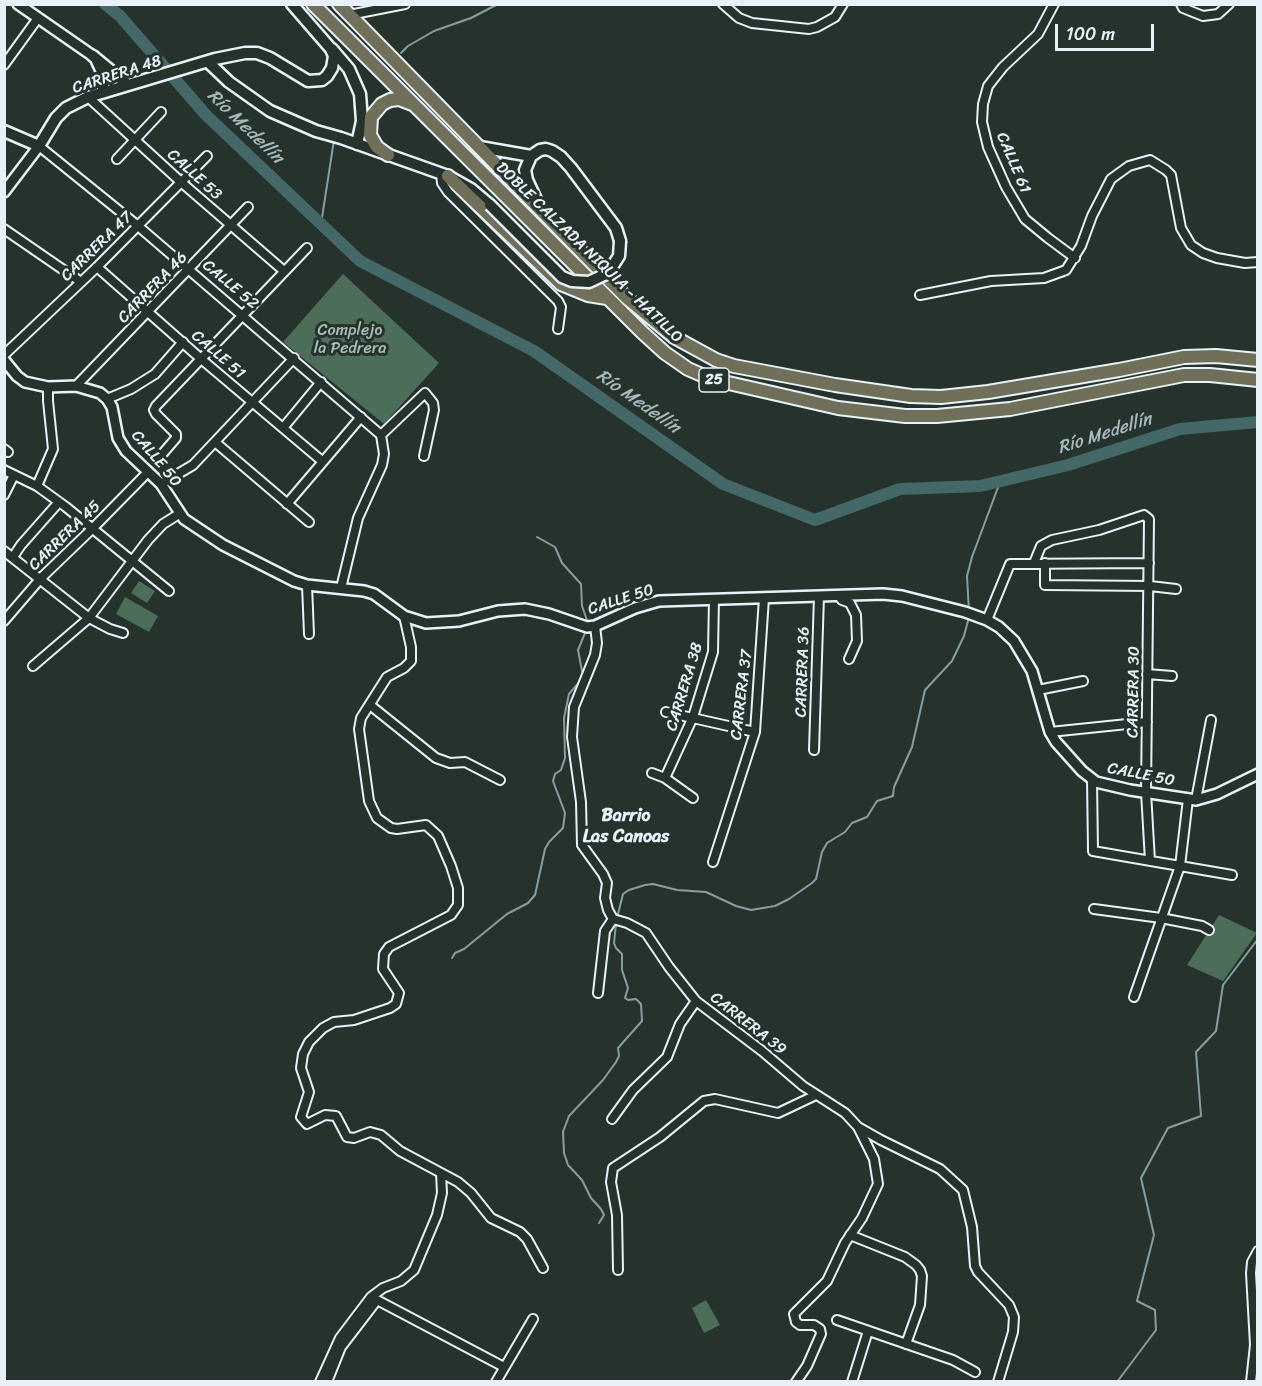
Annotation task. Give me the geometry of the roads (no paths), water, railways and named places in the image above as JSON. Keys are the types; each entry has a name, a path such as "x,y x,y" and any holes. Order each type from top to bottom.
{"highway":[{"name":"DOBLE CALZADA NIQUIA - HATILLO","path":"313,4 665,353 688,369 711,379 811,403 865,413 905,416 984,412 1184,375 1257,380"},
{"name":"DOBLE CALZADA NIQUIA - HATILLO","path":"339,4 627,298 674,337 701,353 734,366 885,393 941,397 988,392 1184,357 1216,356 1257,360"},
{"path":"388,155 377,147 370,135 371,117 382,104 390,100 399,99 416,106"},
{"path":"445,175 561,284 588,295 607,298"}],"main road":[{"path":"292,4 349,69 360,94 362,121 357,144"},
{"name":"CARRERA 48","path":"39,146 52,124 66,108 87,97 245,53 257,54 278,63 300,77 316,81 322,80 330,72 334,62 332,49"},
{"path":"93,56 128,85"},
{"path":"93,56 102,74 103,92"},
{"path":"208,62 229,82 270,111 301,125 445,175 471,189 562,277 572,282 589,282 609,273 619,256 620,241 616,228 561,157 546,149 531,156 526,164 525,176 540,209"},
{"name":"CALLE 52","path":"4,131 39,146"},
{"path":"480,147 531,156"}],"street":[{"path":"18,4 93,56"},
{"path":"349,15 405,4"},
{"path":"723,4 739,18 752,23 809,29 835,17 843,4"},
{"name":"CALLE 61","path":"1054,4 1038,34 1003,67 988,86 982,104 982,122 988,147 1006,187 1025,219 1075,258"},
{"path":"1181,4 1193,13 1203,16 1218,14 1229,4"},
{"path":"366,32 373,12"},
{"path":"4,65 38,18"},
{"name":"CALLE 53","path":"87,97 284,271"},
{"path":"117,159 161,112"},
{"name":"CARRERA 48","path":"4,192 39,146"},
{"name":"CALLE 52","path":"39,146 138,226 381,435"},
{"name":"CARRERA 47","path":"4,355 97,267 207,156"},
{"path":"920,295 991,281 1044,278 1066,270 1075,258 1092,216 1111,179 1129,165 1150,160 1171,175 1181,228 1191,245 1217,258 1245,263 1257,262"},
{"path":"445,175 442,183 448,192 558,301 561,307 558,329"},
{"name":"CARRERA 46","path":"76,386 249,207"},
{"path":"4,229 81,282"},
{"path":"158,459 176,438 176,434 156,414 154,410 156,406 307,248"},
{"name":"CALLE 51","path":"97,267 322,461"},
{"path":"4,360 25,382 48,387 76,386 91,389 107,399 131,389 155,374 183,342"},
{"path":"161,484 185,472 294,358"},
{"path":"283,428 321,382"},
{"path":"37,486 53,449 48,387"},
{"path":"341,588 358,518 382,465 384,454 381,435 425,393 433,403 434,410 424,456"},
{"name":"CALLE 50","path":"107,399 112,407 118,438 126,451 161,484 179,514 223,545 294,581 374,594 404,616 426,623 440,623 498,611 525,609 549,614 587,627 659,601 902,596 965,612 999,627 1022,652 1032,671 1050,732 1062,749 1092,779 1105,785 1192,800 1217,794 1257,774"},
{"path":"287,504 361,417"},
{"path":"215,442 309,522"},
{"path":"4,470 37,486 59,502 169,591"},
{"name":"CARRERA 45","path":"4,621 40,578 147,473"},
{"path":"4,495 14,475"},
{"path":"13,557 59,502"},
{"path":"33,666 89,618 163,524 179,514"},
{"name":"CARRERA 30","path":"1034,563 1041,546 1052,540 1108,527 1144,515 1149,519 1146,792 1150,861"},
{"path":"4,551 89,618 123,633"},
{"path":"987,620 1010,564 1149,563"},
{"path":"1045,564 1045,585 1150,586 1176,589"},
{"path":"308,585 309,634"},
{"name":"CARRERA 36","path":"814,750 819,596"},
{"path":"839,596 850,603 856,615 857,641 849,659"},
{"name":"CARRERA 37","path":"713,862 754,732 764,598"},
{"name":"CARRERA 38","path":"664,778 693,717 713,652 714,599"},
{"path":"404,616 411,647 411,661 404,668 387,677 361,718 359,729 369,801 377,818 391,828 426,825 438,836 452,866 458,888 458,905 451,915 389,947 384,954 383,969 399,993 396,1004 354,1020 334,1022 323,1028 309,1042 303,1054 301,1068 309,1092 301,1118 307,1124 332,1114 339,1119 347,1137 354,1138 370,1132 381,1135 400,1151 458,1182 471,1193 491,1218 520,1232 527,1239 543,1268"},
{"path":"595,626 596,649 574,707 572,737 581,802 582,845 607,883 605,898 613,919 605,931 598,993"},
{"path":"1147,674 1172,676"},
{"path":"1038,690 1083,681"},
{"path":"370,705 436,758 450,763 465,762 500,780"},
{"path":"666,712 754,732"},
{"path":"1134,997 1180,866 1192,800 1211,720"},
{"path":"1050,732 1147,722"},
{"path":"652,773 664,778 693,798"},
{"path":"1092,779 1093,851 1232,875"},
{"path":"1094,909 1161,918 1202,926 1209,930"},
{"name":"CARRERA 39","path":"613,919 646,933 669,967 696,1000 816,1095 845,1113 858,1127 931,1164 963,1190 972,1227 975,1266 1009,1305 1014,1317 1013,1332 998,1382"},
{"path":"612,1119 626,1099 667,1058 680,1024 696,1000"},
{"path":"618,1270 617,1215 611,1182 613,1168 660,1137 704,1101 715,1099 778,1113 816,1095"},
{"path":"796,1382 807,1366 821,1334 820,1329 814,1325 796,1322 794,1314 827,1281 878,1184 874,1159 858,1127"},
{"path":"320,1382 340,1338 383,1288 401,1281 414,1270 437,1215 442,1193 441,1173"},
{"path":"850,1235 905,1257 916,1265 922,1276 920,1305 906,1344"},
{"path":"1251,1382 1255,1345 1251,1273 1252,1262 1257,1251"},
{"path":"374,1298 504,1367"},
{"path":"327,1382 341,1347 374,1298"},
{"path":"496,1382 533,1319"},
{"path":"837,1320 953,1360 975,1372"},
{"path":"852,1382 868,1331"}],"waterway":[{"name":"Río Medellín","path":"105,4 120,16 206,115 360,261 534,351 723,484 815,520 900,489 980,486 1068,465 1180,429 1258,422"},
{"path":"401,53 408,46 434,31 471,18 498,4"},
{"path":"321,224 334,140"},
{"path":"969,612 967,576 1000,482"},
{"name":"Barrio Las Canoas","path":"537,537 555,547 562,563 581,584 582,606 588,623"},
{"path":"617,918 623,894 645,885 653,884 677,890 706,892 736,906 751,910 775,906 812,883 816,879 822,852 827,843 845,832 852,823 867,817 877,801 893,796 894,787 912,747 925,690 952,661 964,636 969,617"},
{"name":"Barrio Las Canoas","path":"583,676 578,650 585,633"},
{"name":"Barrio Las Canoas","path":"452,958 455,953 464,949 507,914 528,903 535,895 545,849 563,828 565,813 553,781 555,774 561,770 565,758 564,718 569,694 580,681"},
{"path":"599,1223 604,1215 591,1198 582,1180 568,1165 564,1153 563,1132 569,1116 603,1080 619,1056 618,1048 642,1021 641,1004 636,999 625,998 628,988 622,970 622,954 614,943 616,924"},
{"path":"1117,1382 1156,1330 1155,1310 1137,1301 1154,1235 1141,1178 1168,1128 1201,1116 1196,1052 1216,1031 1223,985 1258,939"}],"district":[{"name":"Barrio Las Canoas","path":"626,826"}],"park label":[{"name":"Complejo la Pedrera","path":"350,340"}]}
